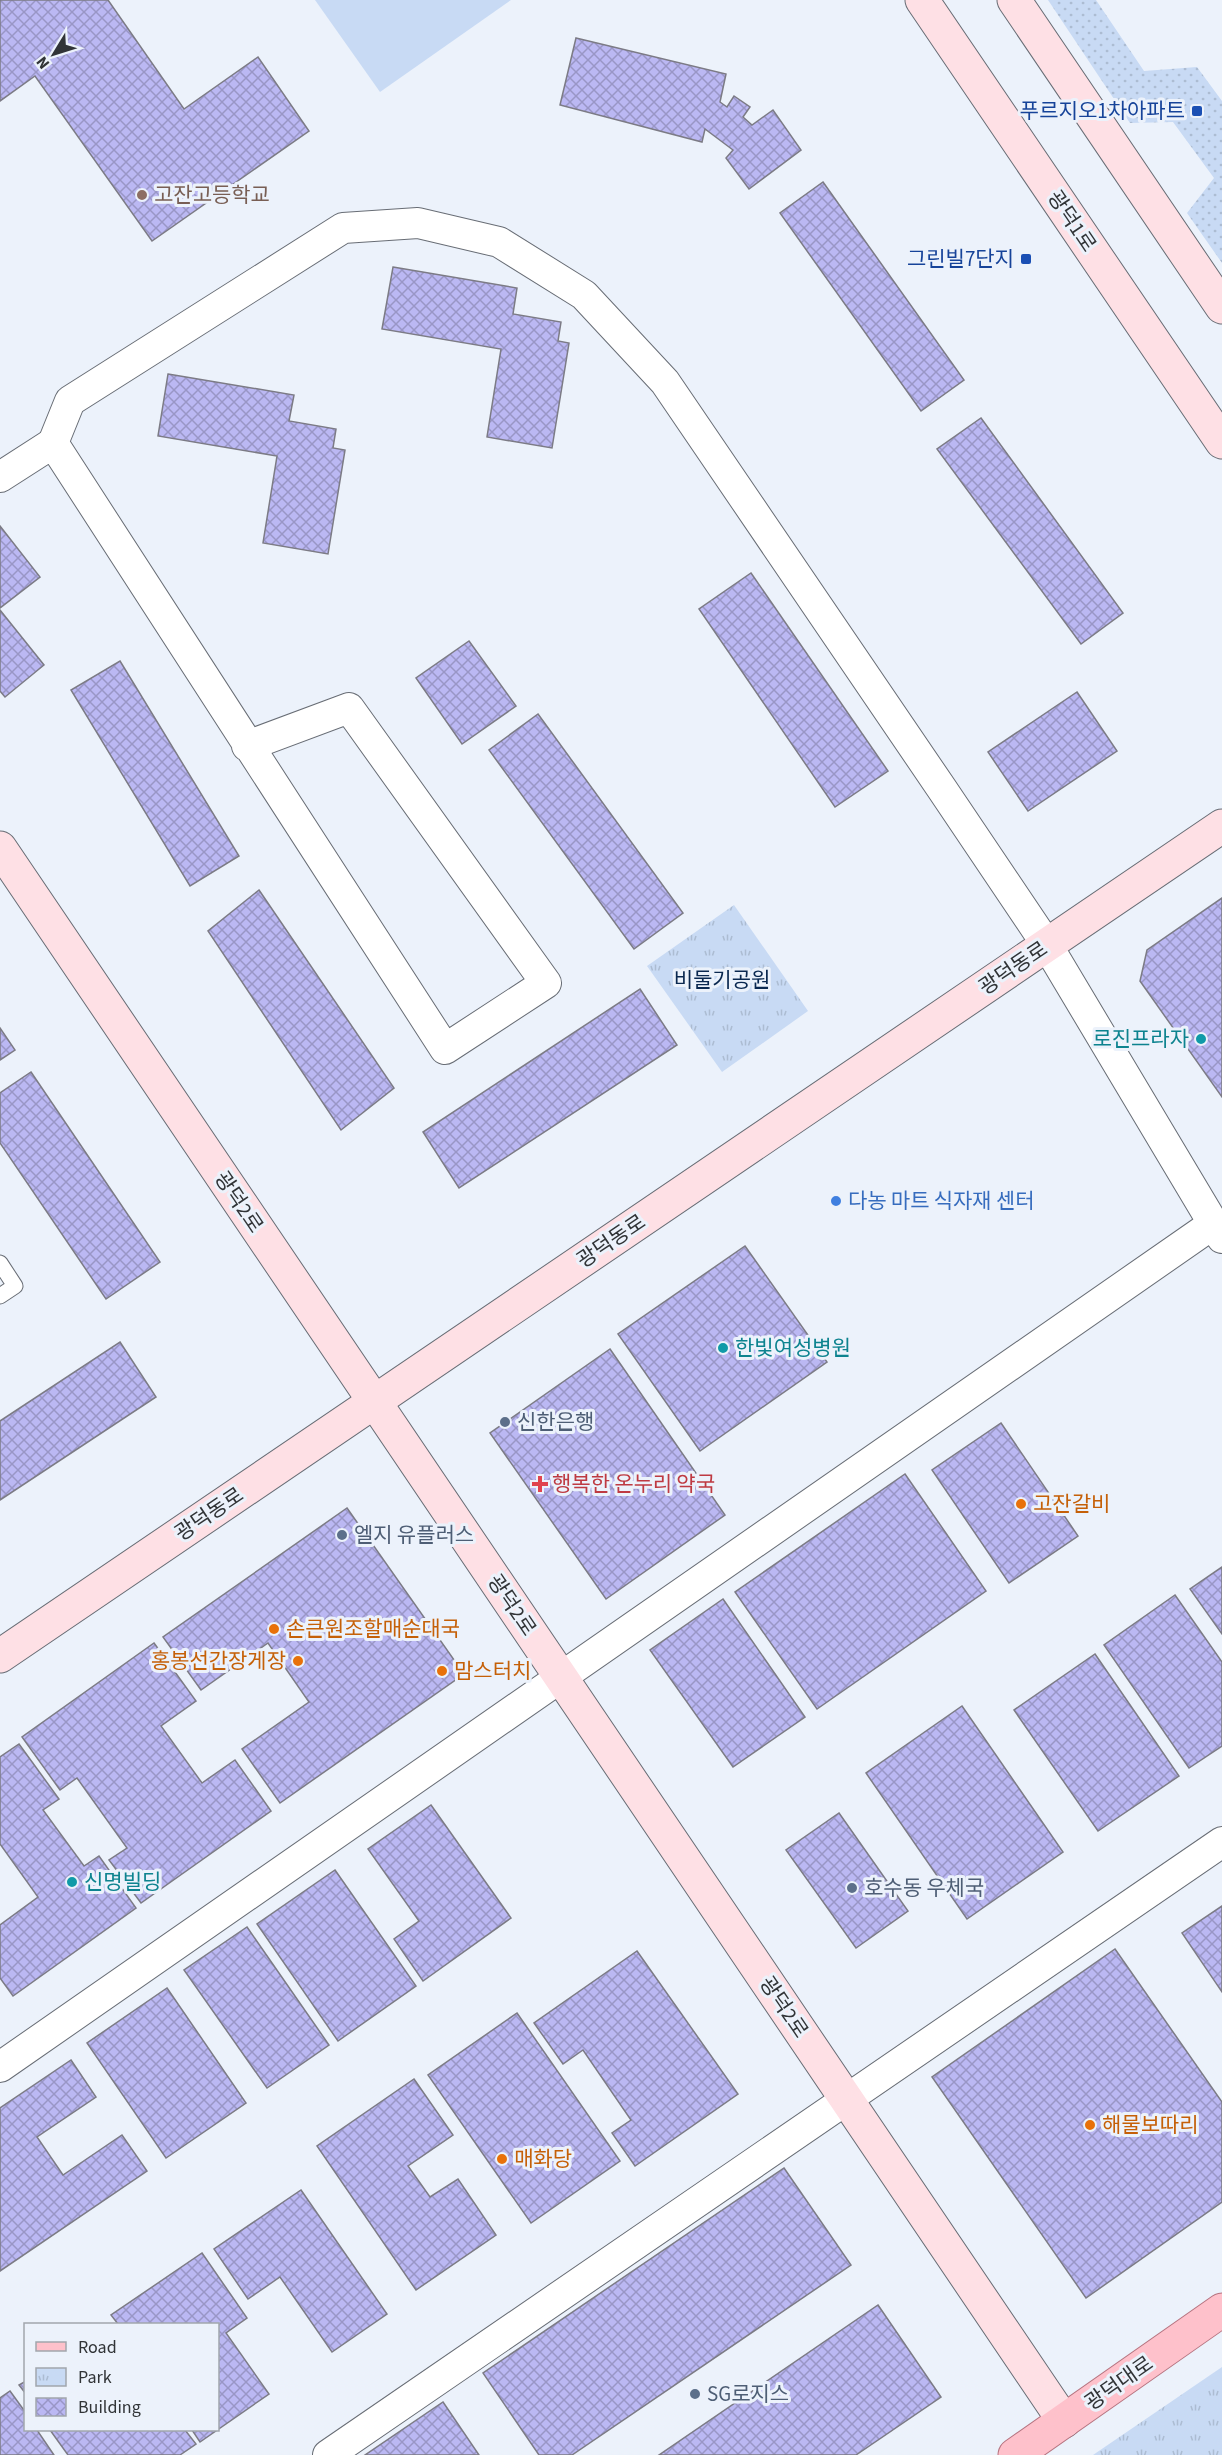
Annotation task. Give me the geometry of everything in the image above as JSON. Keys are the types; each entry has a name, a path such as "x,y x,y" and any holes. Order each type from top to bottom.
{"main road":[{"name":"광덕대로","path":"1015,2455 1222,2310"}],"street":[{"name":"광덕1로","path":"922,0 1222,442"},
{"path":"1014,0 1222,307"},
{"path":"0,477 53,443 70,401 343,228 418,223 499,242 584,295 665,382 1047,945 1217,1231 561,1677 0,2067"},
{"path":"53,443 247,746 445,1049 546,983 349,708 247,746"},
{"name":"광덕동로","path":"0,1656 1222,826"},
{"name":"광덕2로","path":"0,848 1064,2421"},
{"path":"328,2455 1222,1842"}],"lane":[{"path":"0,1263 15,1286 0,1296"}],"green space":[{"path":"315,0 511,0 380,92"},
{"path":"1048,0 1096,0 1144,71 1197,67 1222,101 1222,263 1187,213 1214,178 1173,122 1130,123"},
{"name":"비둘기공원","path":"734,905 808,1011 722,1072 647,966"},
{"path":"1222,2367 1222,2455 1093,2455"}],"building":[{"name":"고잔고등학교","path":"0,0 108,0 184,109 258,57 309,131 152,241 35,76 0,101"},
{"path":"576,38 726,74 720,102 727,107 734,96 750,107 743,117 752,125 773,110 801,150 749,189 726,158 733,150 705,129 702,142 560,105"},
{"path":"823,182 964,380 921,411 780,213"},
{"path":"393,267 517,288 513,314 561,322 558,341 569,343 552,448 487,437 501,349 382,329"},
{"path":"168,374 294,395 289,421 336,429 333,448 345,450 328,554 263,543 277,456 158,436"},
{"path":"981,418 1123,613 1081,644 937,449"},
{"path":"0,526 40,577 0,608"},
{"path":"751,573 888,771 835,807 699,609"},
{"path":"0,610 44,665 5,697 0,691"},
{"path":"469,641 516,706 462,744 416,678"},
{"path":"120,661 239,856 190,886 71,690"},
{"path":"1077,692 1117,751 1028,811 988,752"},
{"path":"538,714 683,913 634,949 489,750"},
{"path":"259,890 394,1088 341,1130 208,931"},
{"name":"로진프라자","path":"1222,898 1222,1097 1140,981 1147,950"},
{"path":"640,989 677,1045 459,1188 423,1132"},
{"path":"0,1028 15,1050 0,1060"},
{"path":"31,1072 160,1262 106,1299 0,1143 0,1093"},
{"name":"한빛여성병원","path":"745,1246 827,1362 700,1451 618,1334"},
{"path":"120,1342 156,1397 0,1500 0,1421"},
{"path":"610,1349 725,1515 606,1599 490,1433"},
{"path":"1001,1423 1078,1536 1009,1583 932,1470"},
{"path":"905,1474 986,1591 817,1709 735,1592"},
{"path":"347,1508 464,1674 280,1803 242,1749 309,1702 268,1643 201,1690 163,1637"},
{"path":"1222,1567 1222,1634 1190,1589"},
{"path":"1175,1595 1222,1662 1222,1746 1189,1768 1104,1645"},
{"path":"723,1599 805,1717 733,1767 650,1650"},
{"path":"154,1643 196,1701 161,1726 202,1783 235,1760 271,1811 141,1903 109,1860 127,1848 77,1778 60,1790 22,1737"},
{"path":"1095,1654 1179,1776 1098,1831 1014,1710"},
{"path":"962,1706 1063,1852 967,1919 866,1773"},
{"name":"신명빌딩","path":"19,1744 59,1799 43,1810 84,1866 99,1856 136,1908 13,1996 0,1978 0,1925 38,1897 0,1844 0,1757"},
{"path":"431,1805 511,1918 423,1981 394,1939 419,1921 368,1849"},
{"path":"839,1813 908,1911 856,1948 786,1850"},
{"path":"335,1870 416,1986 338,2041 257,1924"},
{"path":"1222,1906 1222,1992 1182,1933"},
{"path":"247,1927 329,2045 267,2088 184,1970"},
{"path":"1115,1949 1222,2102 1222,2202 1086,2298 932,2077"},
{"path":"637,1951 738,2094 635,2166 612,2133 631,2120 583,2050 563,2064 534,2023"},
{"path":"167,1988 246,2103 166,2158 87,2043"},
{"path":"517,2013 620,2161 531,2223 428,2075"},
{"path":"71,2060 96,2097 37,2137 63,2175 122,2135 147,2171 0,2271 0,2108"},
{"path":"414,2079 453,2135 408,2166 430,2197 458,2179 496,2235 416,2290 317,2146"},
{"path":"784,2168 851,2265 572,2455 539,2455 483,2373"},
{"path":"301,2190 387,2314 332,2352 280,2277 248,2299 214,2249"},
{"path":"202,2253 247,2318 226,2333 269,2394 219,2428 219,2323 117,2323 111,2315"},
{"path":"878,2305 941,2397 856,2455 659,2455"},
{"path":"24,2382 24,2391 19,2385"},
{"path":"10,2391 24,2410 24,2431 38,2431 54,2455 0,2455 0,2398"},
{"path":"443,2402 479,2455 365,2455"},
{"path":"51,2431 186,2431 196,2444 180,2455 68,2455"},
{"path":"193,2431 216,2431 200,2442"}],"place":[{"name":"푸르지오1차아파트","path":"1197,111"},
{"name":"고잔고등학교","path":"142,195"},
{"name":"그린빌7단지","path":"1026,259"},
{"name":"로진프라자","path":"1201,1039"},
{"name":"다농 마트 식자재 센터","path":"836,1201"},
{"name":"한빛여성병원","path":"723,1348"},
{"name":"신한은행","path":"505,1422"},
{"name":"행복한 온누리 약국","path":"540,1484"},
{"name":"고잔갈비","path":"1021,1504"},
{"name":"엘지 유플러스","path":"342,1535"},
{"name":"손큰원조할매순대국","path":"274,1629"},
{"name":"홍봉선간장게장","path":"298,1661"},
{"name":"맘스터치","path":"442,1671"},
{"name":"신명빌딩","path":"72,1882"},
{"name":"호수동 우체국","path":"852,1888"},
{"name":"해물보따리","path":"1090,2125"},
{"name":"매화당","path":"502,2159"},
{"name":"SG로지스","path":"695,2394"}]}
